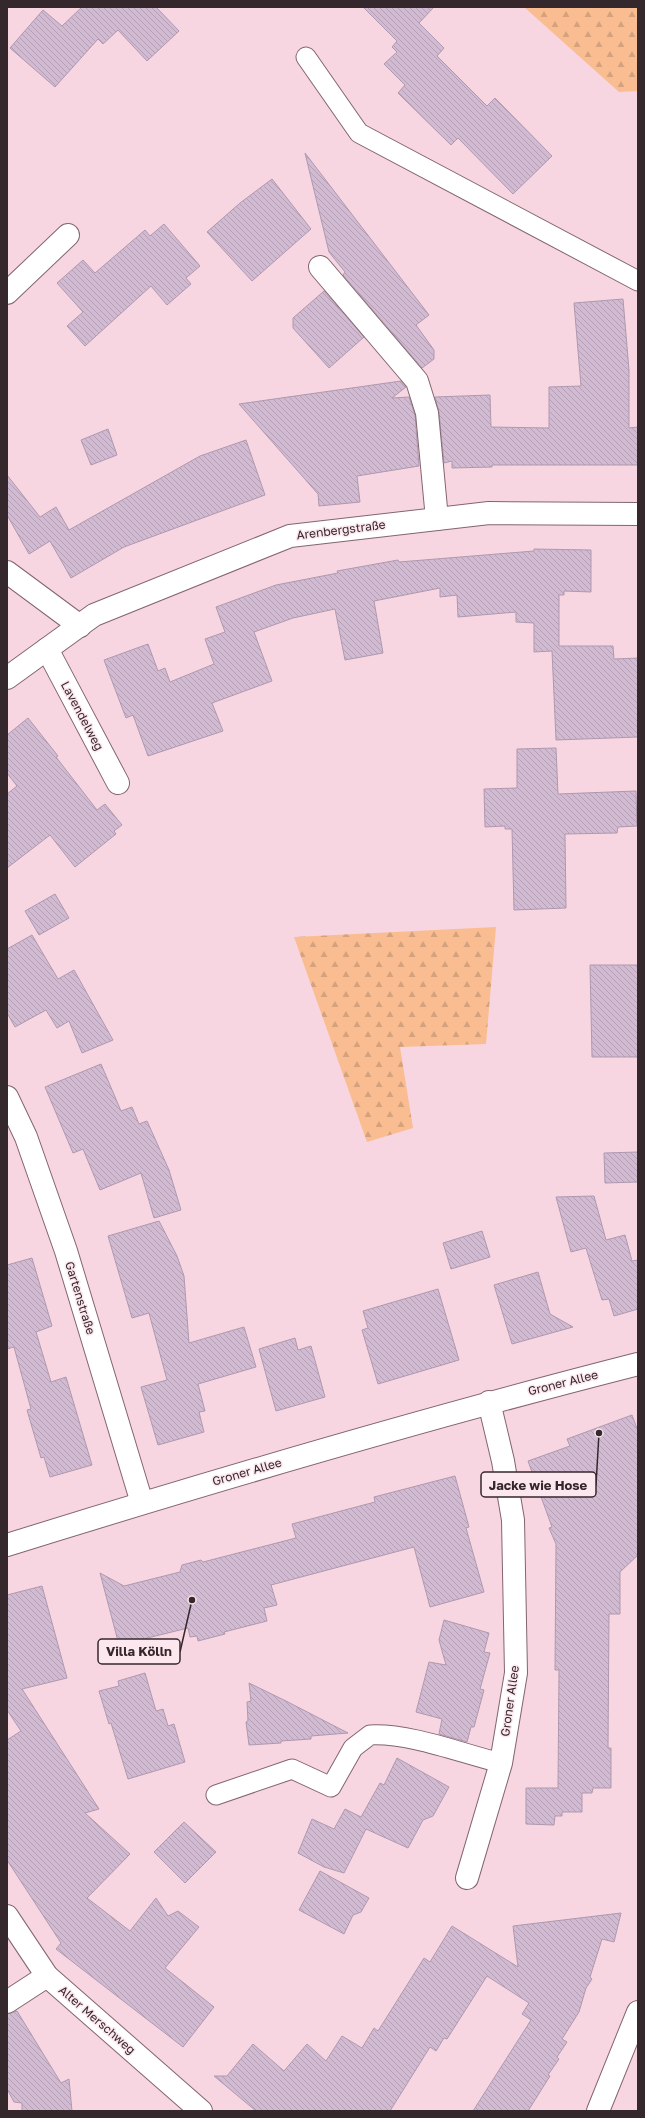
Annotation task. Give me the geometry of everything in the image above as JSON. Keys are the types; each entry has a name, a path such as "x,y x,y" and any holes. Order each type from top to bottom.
{"street":[{"path":"7,293 68,235"},
{"path":"320,267 417,380 427,413 437,519"},
{"name":"Arenbergstraße","path":"7,678 94,615 290,536 489,514 638,514"},
{"path":"7,572 80,626"},
{"name":"Lavendelweg","path":"47,650 118,783"},
{"name":"Gartenstraße","path":"7,1096 26,1137 66,1251 142,1503"},
{"name":"Groner Allee","path":"7,1545 142,1503 489,1402 638,1364"},
{"name":"Groner Allee","path":"467,1878 501,1762 516,1673 513,1520 503,1461 489,1402"},
{"name":"Alter Merschweg","path":"7,1916 47,1976 201,2111"},
{"path":"7,2002 47,1976"},
{"path":"598,2111 638,2012"}],"lane":[{"path":"306,57 359,133 638,281"},
{"path":"216,1794 292,1769 331,1787 354,1748 370,1735 390,1735 426,1742 501,1762"}],"green space":[{"path":"524,7 638,7 638,91 619,92"},
{"path":"496,927 486,1044 400,1047 413,1128 367,1142 294,937"}],"building":[{"path":"82,7 156,7 179,31 147,61 118,30 103,44 98,39 55,87 10,48 43,10 62,26"},
{"path":"363,7 434,7 419,23 444,48 437,56 487,106 495,98 552,156 513,194 458,138 451,145 398,93 405,85 384,64 397,52 392,47 397,41"},
{"path":"305,153 429,315 416,325 434,350 434,359 422,368 343,275 345,272 329,252"},
{"path":"272,179 311,229 252,281 207,232 240,203"},
{"path":"164,224 200,266 186,278 191,284 167,305 151,286 85,346 67,326 83,312 57,283 83,260 95,273 145,230 150,236"},
{"path":"324,291 364,337 329,368 293,328 293,318"},
{"path":"623,299 629,370 629,428 638,427 638,465 492,465 492,467 452,468 452,461 444,463 439,412 435,397 490,395 491,427 549,428 549,387 581,386 574,303"},
{"path":"401,381 406,387 392,398 409,397 415,415 419,466 357,476 360,502 319,506 318,494 239,404"},
{"path":"108,429 117,455 91,465 81,440"},
{"path":"246,440 265,495 124,547 71,578 50,541 29,554 7,515 7,475 40,517 56,507 69,530 200,456"},
{"path":"534,549 591,550 591,592 564,591 564,595 559,595 559,646 613,646 614,659 638,658 638,737 556,740 552,651 534,652 534,623 516,622 516,612 458,617 457,595 440,597 440,588 374,601 383,653 345,660 335,609 293,618 254,632 272,681 212,703 223,731 148,756 133,715 126,718 104,660 148,644 158,671 165,668 170,682 214,664 205,639 225,632 216,607 276,585 338,573 337,571 398,560 399,562 534,551"},
{"path":"28,718 58,756 56,757 97,810 105,804 122,825 114,831 116,834 75,867 50,835 7,868 7,794 17,786 7,773 7,735"},
{"path":"556,748 558,794 636,791 637,826 618,827 617,833 565,834 566,908 514,910 512,829 505,829 505,826 485,827 484,789 517,788 517,749"},
{"path":"55,894 69,918 39,935 25,911"},
{"path":"32,935 58,979 74,970 113,1040 82,1053 69,1021 57,1028 46,1010 15,1027 7,1013 7,949"},
{"path":"590,965 638,965 638,1057 592,1057"},
{"path":"101,1064 121,1111 132,1107 139,1124 147,1121 169,1170 181,1210 154,1218 141,1173 100,1190 83,1149 73,1153 45,1087"},
{"path":"638,1152 638,1182 605,1183 604,1153"},
{"path":"594,1196 606,1240 625,1235 632,1261 638,1260 638,1309 614,1316 609,1299 602,1300 586,1248 571,1252 556,1197"},
{"path":"159,1221 177,1256 184,1276 189,1343 244,1327 256,1367 198,1384 205,1411 199,1412 204,1432 158,1445 141,1387 167,1380 149,1313 132,1318 108,1236"},
{"path":"482,1231 490,1257 451,1269 443,1243"},
{"path":"32,1258 52,1326 36,1332 51,1382 66,1377 92,1465 50,1477 44,1457 41,1458 27,1410 31,1409 14,1347 7,1349 7,1265"},
{"path":"538,1272 550,1314 573,1327 512,1344 494,1285"},
{"path":"438,1289 459,1360 378,1384 362,1330 368,1328 363,1311"},
{"path":"295,1338 298,1350 311,1346 325,1397 276,1411 259,1349"},
{"path":"632,1415 638,1431 638,1555 620,1572 620,1614 609,1614 608,1748 611,1748 611,1788 593,1788 592,1793 582,1793 582,1812 562,1812 562,1816 555,1816 554,1825 526,1824 526,1788 558,1788 559,1670 555,1670 556,1544 549,1528 552,1527 528,1461 570,1446 567,1439"},
{"path":"455,1476 469,1527 466,1528 484,1592 430,1607 414,1547 271,1585 277,1605 264,1608 267,1621 224,1632 225,1634 198,1641 197,1636 190,1637 188,1628 119,1645 100,1573 124,1586 180,1572 182,1565 201,1560 203,1562 296,1538 292,1524 375,1502 374,1497"},
{"path":"42,1586 67,1678 22,1689 99,1809 85,1813 130,1854 87,1898 130,1931 156,1898 168,1916 178,1911 199,1927 165,1968 214,2007 183,2047 56,1949 61,1943 7,1860 7,1740 21,1731 7,1710 7,1595"},
{"path":"444,1620 489,1633 484,1652 490,1653 480,1689 484,1690 474,1727 471,1727 467,1742 439,1734 442,1719 416,1712 429,1662 446,1665 439,1640"},
{"path":"145,1673 156,1711 163,1709 168,1726 174,1724 185,1762 128,1779 111,1723 109,1724 99,1691 119,1686 118,1681"},
{"path":"249,1683 348,1733 311,1736 311,1739 281,1741 281,1743 249,1745 246,1722 248,1721 247,1702 251,1701"},
{"path":"397,1758 449,1787 433,1816 423,1820 408,1848 366,1829 344,1873 324,1867 298,1853 312,1819 334,1829 345,1809 361,1817 380,1783 384,1785"},
{"path":"184,1822 216,1852 185,1883 154,1852"},
{"path":"320,1871 369,1898 361,1912 353,1915 344,1934 299,1910"},
{"path":"621,1913 614,1942 602,1939 590,1977 592,1979 586,1988 579,2012 562,2039 567,2042 557,2057 559,2059 548,2075 550,2076 528,2111 473,2111 531,2020 522,2014 529,2003 487,1976 447,2039 444,2038 436,2051 430,2047 390,2111 256,2111 214,2076 227,2076 253,2044 284,2071 307,2044 326,2061 342,2036 362,2048 374,2028 378,2031 424,1958 430,1962 452,1926 518,1967 513,1926"},
{"path":"17,2011 61,2083 69,2079 72,2111 22,2111 22,2103 14,2102 7,2089 7,2014"}],"place":[{"name":"Jacke wie Hose","path":"599,1433"},
{"name":"Villa Kölln","path":"192,1600"}]}
